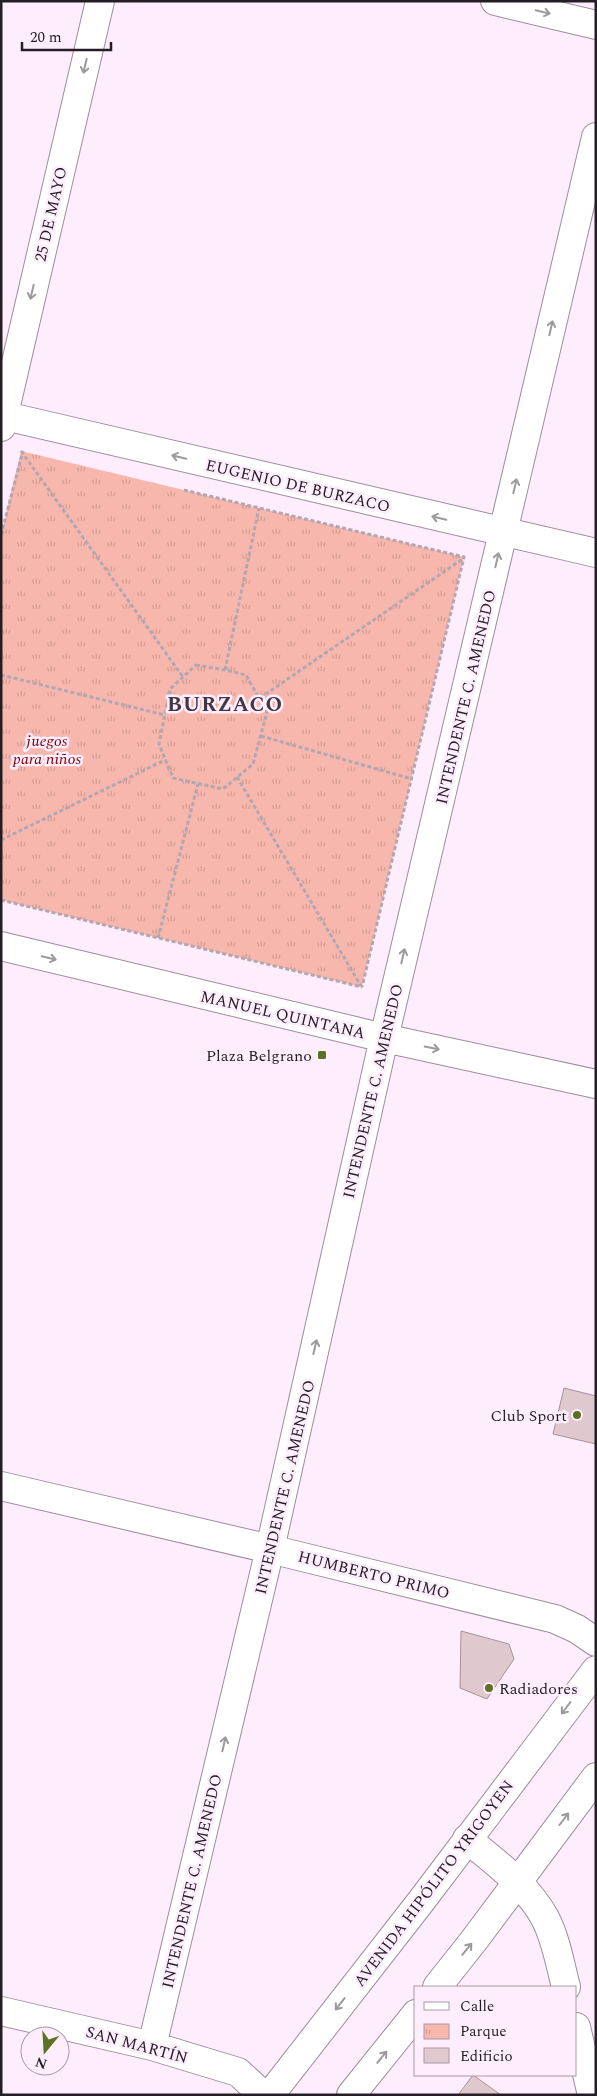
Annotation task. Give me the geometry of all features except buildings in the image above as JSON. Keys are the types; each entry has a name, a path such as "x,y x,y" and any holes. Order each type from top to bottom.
{"street":[{"name":"25 DE MAYO","path":"2,419 100,1"},
{"path":"495,1 596,25"},
{"name":"INTENDENTE C. AMENEDO","path":"152,2046 270,1548 384,1038 596,137"},
{"name":"EUGENIO DE BURZACO","path":"2,419 596,553"},
{"name":"MANUEL QUINTANA","path":"1,946 384,1038 596,1084"},
{"name":"HUMBERTO PRIMO","path":"1,1486 270,1548 554,1619 577,1629 596,1642"},
{"name":"AVENIDA HIPÓLITO YRIGOYEN","path":"270,2095 422,1900 596,1670"},
{"path":"438,1986 596,1777"},
{"path":"467,1839 518,1882 544,1917 555,1942 566,1986"},
{"name":"SAN MARTÍN","path":"1,2011 152,2046 238,2072 264,2095"},
{"path":"351,2095 414,2016"},
{"path":"577,2031 592,2095"}],"path":[{"path":"21,451 31,453"},
{"path":"1,535 21,451"},
{"path":"21,451 183,677"},
{"path":"183,490 464,557"},
{"path":"225,670 259,508"},
{"path":"260,698 464,557"},
{"path":"362,987 464,557"},
{"path":"196,665 246,675 267,712 253,764 223,789 173,778 159,744 170,689 183,677 196,665"},
{"path":"1,675 165,715"},
{"path":"261,736 412,779"},
{"path":"1,840 165,760"},
{"path":"237,777 362,987"},
{"path":"158,938 198,784"},
{"path":"1,900 362,987"}],"green space":[{"name":"juegos para niños","path":"21,451 464,557 362,987 1,900 1,535"}],"place":[{"name":"Plaza Belgrano","path":"322,1055"},
{"name":"Club Sport","path":"577,1415"},
{"name":"Radiadores","path":"489,1688"}],"district":[{"name":"BURZACO","path":"225,704"}]}
